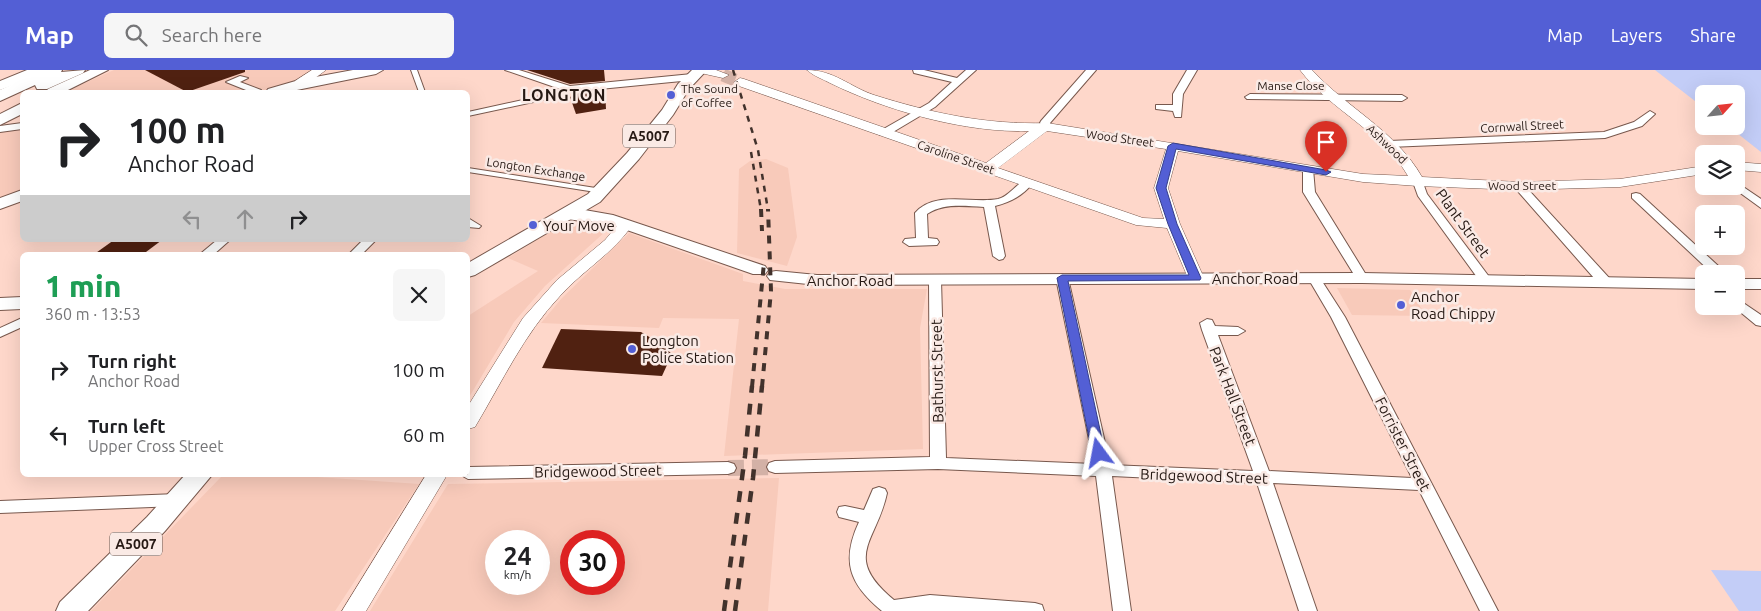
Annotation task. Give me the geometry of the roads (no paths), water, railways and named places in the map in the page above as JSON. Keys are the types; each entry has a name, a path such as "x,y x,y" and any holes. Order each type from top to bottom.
{"highway":[{"path":"0,96 55,70"},
{"path":"33,90 78,70"},
{"path":"0,106 20,96"}],"main road":[{"path":"0,86 39,70"},
{"path":"57,90 101,70"},
{"path":"280,90 299,84 376,70"},
{"name":"A5007","path":"470,270 598,194 657,126 696,72"},
{"path":"0,120 20,109"},
{"path":"598,194 607,218"},
{"path":"0,204 20,196"},
{"path":"564,215 579,214 607,218 758,270"},
{"name":"Anchor Road","path":"776,276 817,280 1362,278 1695,284"},
{"path":"1745,284 1761,284"},
{"path":"0,304 20,303"},
{"name":"A5007","path":"70,611 198,477"}],"street":[{"path":"299,84 320,70"},
{"path":"414,70 421,90"},
{"path":"510,70 570,89"},
{"name":"Wood Street","path":"813,70 868,97 918,112 972,123 1043,128 1173,146 1362,178 1519,186 1620,183 1695,171"},
{"path":"884,133 932,105 971,70"},
{"path":"989,168 1043,128 1045,123 1091,70"},
{"name":"Ashwood","path":"1306,70 1332,97 1365,122 1389,144 1411,167 1418,182"},
{"path":"917,71 960,81"},
{"path":"1159,107 1178,112 1178,94 1189,71"},
{"path":"470,114 552,96 570,89 696,72 724,76"},
{"path":"243,78 231,82 253,90"},
{"name":"Caroline Street","path":"740,82 1141,222 1173,224"},
{"name":"Manse Close","path":"1250,97 1402,98"},
{"name":"Cornwall Street","path":"1389,144 1605,135 1638,124 1650,114"},
{"path":"0,129 20,126"},
{"path":"1173,146 1161,188 1173,224 1196,278"},
{"path":"1745,167 1761,168"},
{"path":"1308,169 1310,192 1362,278"},
{"name":"Longton Exchange","path":"470,170 598,194"},
{"name":"Plant Street","path":"1418,182 1422,194 1486,281"},
{"path":"909,242 928,242 921,213 931,206 946,203 989,204 1010,198 1028,183"},
{"path":"1519,186 1606,283"},
{"path":"1745,192 1761,205"},
{"path":"1636,196 1711,265"},
{"path":"989,204 999,256"},
{"path":"470,419 528,321 555,290 608,246 626,224"},
{"path":"209,252 221,242"},
{"path":"357,252 367,243"},
{"path":"1062,278 1103,471 1122,611"},
{"name":"Forrister Street","path":"1314,278 1338,317 1489,611"},
{"name":"Bathurst Street","path":"935,280 938,463"},
{"path":"1745,309 1761,322"},
{"path":"0,333 20,323"},
{"name":"Park Hall Street","path":"1238,330 1208,326 1264,478 1308,611"},
{"name":"Bridgewood Street","path":"775,466 938,463 1424,484"},
{"name":"Bridgewood Street","path":"470,473 728,468"},
{"path":"354,611 435,477"},
{"path":"879,494 876,507 869,518 858,548 856,568 873,594 890,609 930,603 1035,611"},
{"path":"0,507 177,500"},
{"path":"845,512 869,518"}],"tunnel":[{"path":"723,75 740,82"},
{"path":"728,468 775,467"}],"railway":[{"path":"733,70 758,150 768,210"},
{"path":"751,152 761,210"},
{"path":"761,209 762,231"},
{"path":"762,387 771,291 768,209"},
{"path":"752,387 764,263"},
{"path":"724,611 745,456 752,386"},
{"path":"735,611 753,478 762,386"}],"place":[{"name":"The Sound of Coffee","path":"671,95"},
{"name":"Your Move","path":"533,225"},
{"name":"Anchor Road Chippy","path":"1401,305"},
{"name":"Longton Police Station","path":"632,349"}],"district":[{"name":"LONGTON","path":"564,95"}]}
